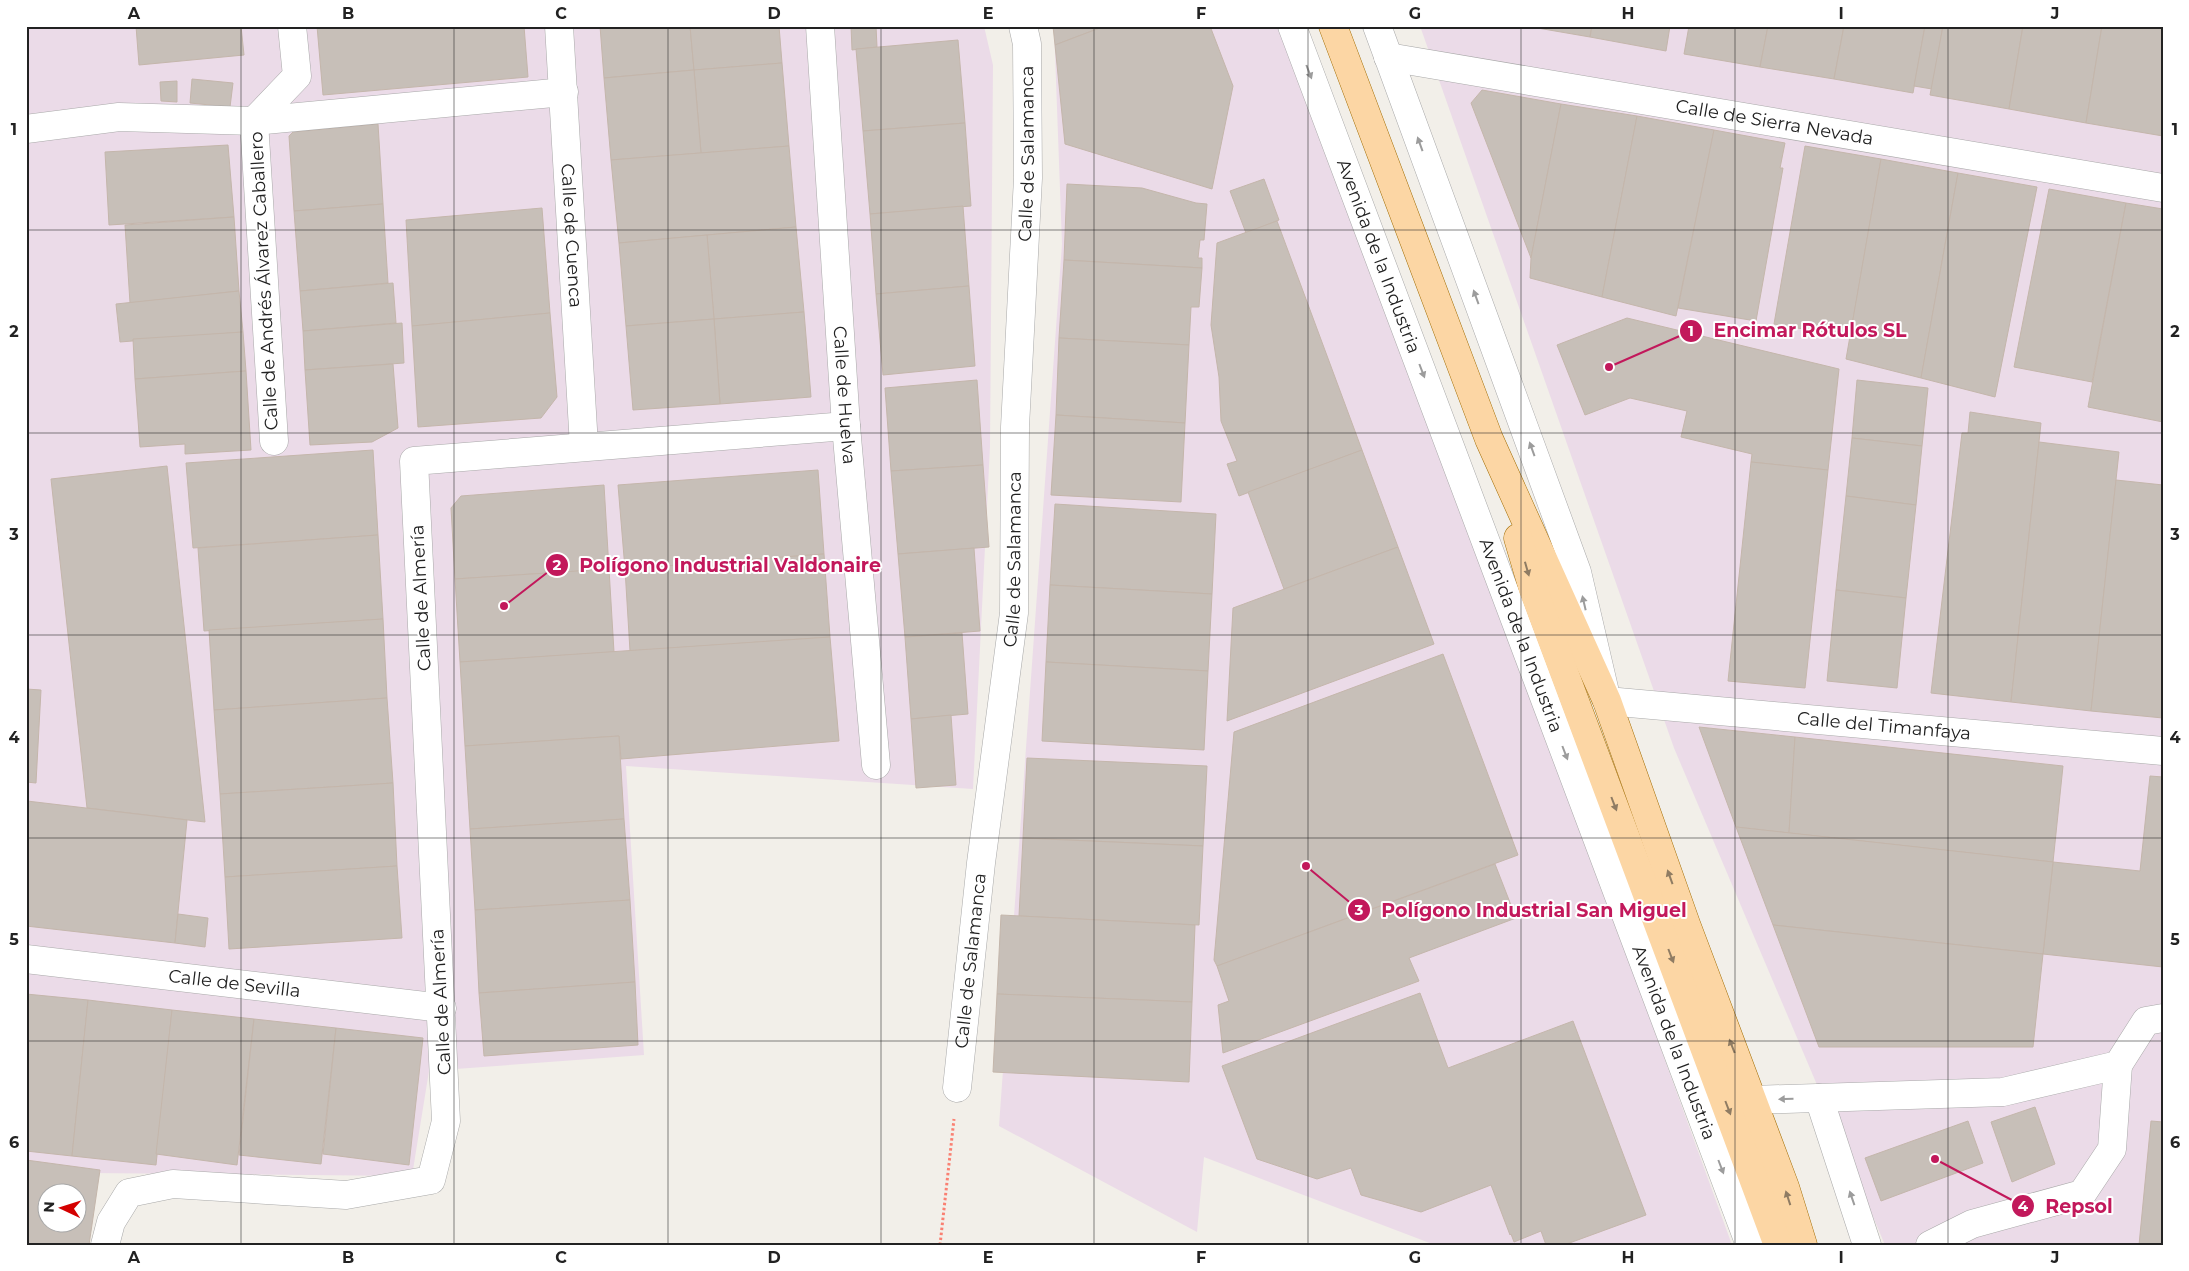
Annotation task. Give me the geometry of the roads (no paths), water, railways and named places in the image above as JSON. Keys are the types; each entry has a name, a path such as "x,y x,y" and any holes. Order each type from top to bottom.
{"main road":[{"name":"Avenida de la Industria","path":"1333,26 1489,439 1607,701 1686,924 1785,1187 1803,1245"},
{"name":"Avenida de la Industria","path":"1489,439 1533,589 1778,1245"}],"street":[{"name":"Calle de Andrés Álvarez Caballero","path":"274,441 254,120 297,76 292,26"},
{"name":"Calle de Cuenca","path":"559,26 584,446"},
{"name":"Calle de Huelva","path":"820,26 846,426 876,765"},
{"name":"Calle de Salamanca","path":"958,1088 981,863 1014,613 1015,427 1028,178 1027,44 1023,26"},
{"name":"Avenida de la Industria","path":"1292,26 1750,1245"},
{"name":"Avenida de la Industria","path":"1377,26 1577,572 1607,701"},
{"name":"Calle de Sierra Nevada","path":"1388,57 2163,188"},
{"name":"Calle de Andrés Álvarez Caballero","path":"26,129 119,117 254,120 564,92"},
{"path":"584,446 846,426"},
{"name":"Calle de Almería","path":"105,1245 111,1222 129,1193 173,1184 346,1195 431,1180 446,1122 442,1008 414,461 584,446"},
{"name":"Calle del Timanfaya","path":"1607,701 2163,751"},
{"name":"Calle de Sevilla","path":"26,959 442,1008"},
{"path":"1930,1245 1972,1224 2082,1194 2112,1148 2118,1065 2146,1020 2163,1018"},
{"path":"1752,1100 2003,1092 2118,1065"},
{"path":"1819,1098 1867,1245"}],"place":[{"name":"Encimar Rótulos SL","path":"1609,367"},
{"name":"Polígono Industrial Valdonaire","path":"504,606"},
{"name":"Polígono Industrial San Miguel","path":"1306,866"},
{"name":"Repsol","path":"1935,1159"}]}
